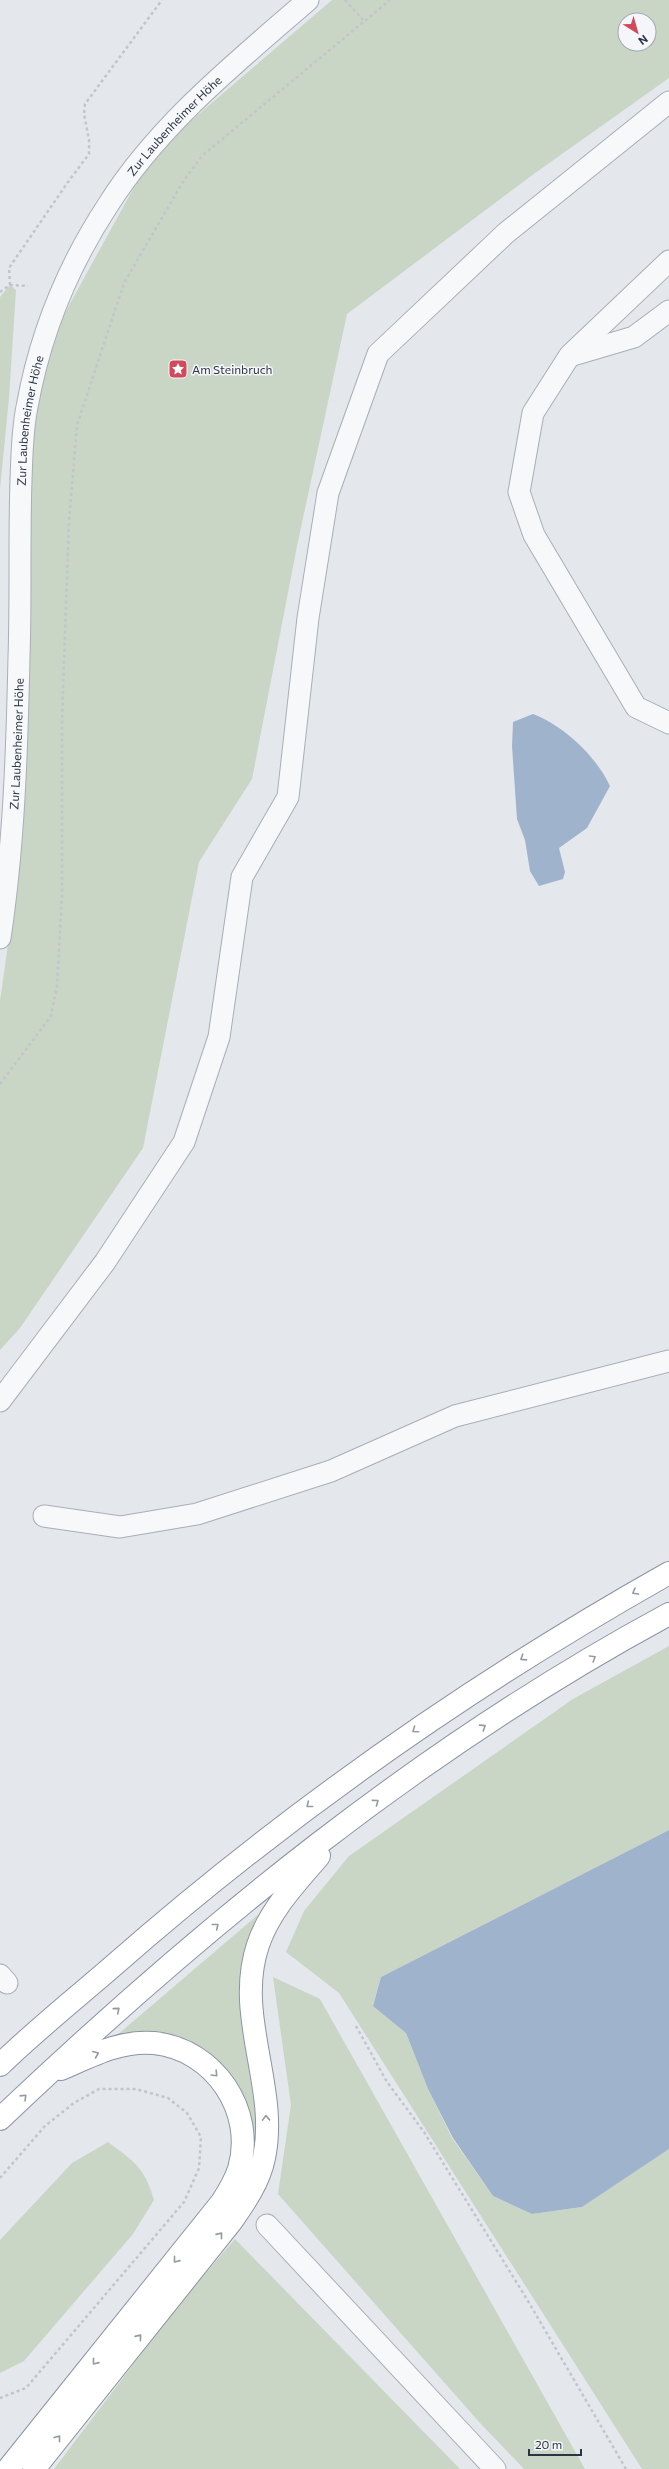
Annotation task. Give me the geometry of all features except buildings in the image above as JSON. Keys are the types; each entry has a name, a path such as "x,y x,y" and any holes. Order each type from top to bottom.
{"highway":[{"path":"2,2062 191,1898 314,1801 424,1724 540,1647 669,1573"},
{"path":"0,2119 103,2022 175,1959 345,1825 469,1736 549,1684 669,1614"},
{"path":"34,2469 231,2222 255,2184 264,2158 266,2128 264,2094 251,2006 251,1974 254,1960 260,1939 273,1914 286,1895 345,1825"},
{"path":"8,2469 222,2202 235,2179 241,2157 241,2119 230,2092 212,2070 186,2052 153,2043 126,2044 109,2048 47,2074"}],"street":[{"name":"Zur Laubenheimer Höhe","path":"0,938 10,862 20,656 22,444 27,408 54,307 70,271 108,204 150,149 191,105 305,1"},
{"path":"637,127 669,88"},
{"path":"0,1400 105,1262 184,1142 219,1036 242,877 288,797 308,618 328,493 378,354 506,232 669,102"},
{"path":"669,262 570,355 533,413 519,492 534,535 636,707 669,723"},
{"path":"570,355 634,337 669,311"},
{"path":"44,1516 120,1527 197,1514 331,1471 456,1416 669,1361"},
{"path":"267,2224 495,2469"}],"path":[{"path":"10,285 9,268 89,154 89,140 84,114 85,104 162,0"},
{"path":"345,0 365,22"},
{"path":"0,1084 51,1016 57,986 62,896 62,720 68,569 77,425 124,283 184,180 203,155 390,0"},
{"path":"0,292 10,285 28,286"},
{"path":"356,2026 387,2082 424,2132 528,2301 626,2469"},
{"path":"0,2178 45,2126 74,2102 99,2089 136,2089 168,2098 187,2113 201,2137 199,2168 184,2202 26,2388 0,2398"}],"green space":[{"path":"332,0 669,0 669,78 531,176 347,314 297,546 252,779 199,862 143,1148 20,1328 0,1350 0,1001 16,888 28,483 37,394 56,329 138,180 179,131"},
{"path":"10,285 16,290 9,398 0,489 0,297"},
{"path":"669,1646 669,1830 381,1977 373,2005 406,2033 428,2089 452,2138 493,2196 532,2214 582,2207 669,2149 669,2469 642,2469 339,1993 286,1952 304,1911 349,1856 573,1699"},
{"path":"267,1907 256,1930 249,1951 245,1972 244,2013 259,2118 257,2155 251,2173 243,2191 219,2226 24,2469 21,2469 226,2209 243,2178 249,2162 251,2144 248,2118 240,2094 228,2074 211,2056 191,2044 169,2036 144,2034 118,2038 116,2036"},
{"path":"273,1977 320,1999 585,2469 524,2469 480,2423 278,2194 291,2105"},
{"path":"108,2142 132,2160 137,2166 147,2180 154,2200 133,2234 24,2361 0,2373 0,2240 72,2163"},
{"path":"235,2239 460,2469 54,2469 179,2304"}],"water":[{"path":"533,714 556,726 578,743 588,753 610,786 587,828 559,848 565,872 563,879 539,886 530,871 525,840 517,819 512,746 513,722"},
{"path":"669,1830 669,2149 582,2207 532,2214 493,2196 453,2138 428,2089 406,2033 373,2006 381,1977"}],"place":[{"name":"Am Steinbruch","path":"178,369"}]}
